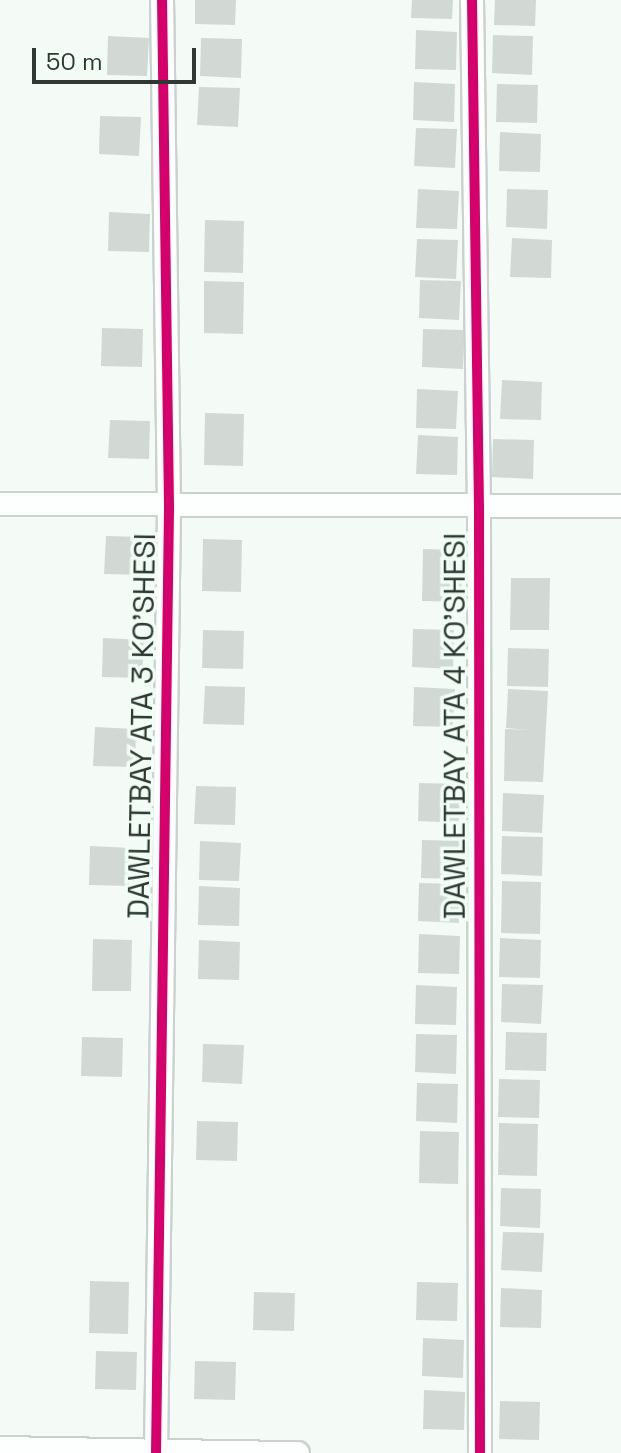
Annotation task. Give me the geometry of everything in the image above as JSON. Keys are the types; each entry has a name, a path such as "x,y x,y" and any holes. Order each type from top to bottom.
{"street":[{"name":"DAWLETBAY ATA 3 KO'SHESI","path":"156,1452 169,505 162,0"},
{"name":"DAWLETBAY ATA 4 KO'SHESI","path":"472,0 479,506 480,1453"},
{"path":"0,504 621,506"},
{"path":"0,1448 298,1453"}],"building":[{"path":"195,0 236,0 235,25 195,24"},
{"path":"412,0 453,0 452,19 411,18"},
{"path":"495,0 536,0 535,26 494,25"},
{"path":"416,30 457,32 456,70 415,69"},
{"path":"493,35 533,36 532,75 492,73"},
{"path":"108,36 149,38 147,76 107,75"},
{"path":"201,38 242,39 241,78 200,76"},
{"path":"414,82 455,84 454,122 413,120"},
{"path":"497,84 538,85 537,123 496,122"},
{"path":"199,87 240,88 238,127 197,125"},
{"path":"100,116 141,117 139,156 99,154"},
{"path":"416,128 457,129 455,168 414,166"},
{"path":"500,132 541,134 540,172 499,171"},
{"path":"418,189 459,191 457,229 416,228"},
{"path":"507,189 548,190 547,229 506,227"},
{"path":"109,212 150,214 149,252 108,251"},
{"path":"205,220 244,221 243,273 204,272"},
{"path":"512,238 552,240 551,278 510,277"},
{"path":"417,239 458,240 456,279 415,277"},
{"path":"420,280 461,281 459,320 419,318"},
{"path":"204,281 244,282 243,334 204,333"},
{"path":"102,328 143,329 142,367 101,366"},
{"path":"423,329 464,330 463,369 422,367"},
{"path":"502,380 542,382 541,420 500,419"},
{"path":"417,389 458,391 456,429 416,428"},
{"path":"205,413 244,414 243,466 204,465"},
{"path":"110,420 150,421 149,459 108,458"},
{"path":"418,435 458,437 457,475 416,474"},
{"path":"493,439 534,440 533,479 492,477"},
{"path":"106,536 147,537 145,575 104,574"},
{"path":"203,539 242,540 241,592 202,591"},
{"path":"423,549 462,550 461,602 422,601"},
{"path":"511,578 550,578 549,630 510,630"},
{"path":"413,629 454,630 453,669 412,667"},
{"path":"203,630 244,631 243,669 202,668"},
{"path":"103,638 144,640 142,678 102,677"},
{"path":"508,648 549,649 548,687 507,686"},
{"path":"205,686 245,687 244,725 203,724"},
{"path":"414,687 455,689 453,727 413,726"},
{"path":"508,689 548,691 543,782 504,781 505,729 531,730 506,728"},
{"path":"95,727 136,729 135,767 93,766"},
{"path":"419,783 460,784 459,823 418,821"},
{"path":"196,786 236,787 235,825 194,824"},
{"path":"503,793 544,795 542,833 502,831"},
{"path":"502,836 543,837 542,876 501,874"},
{"path":"422,840 463,841 462,879 421,878"},
{"path":"200,841 241,843 239,881 199,880"},
{"path":"90,846 131,848 130,886 89,885"},
{"path":"502,881 541,882 540,934 501,933"},
{"path":"419,883 460,884 459,923 418,921"},
{"path":"199,886 240,888 239,926 198,925"},
{"path":"419,934 460,936 459,974 418,973"},
{"path":"500,938 541,940 540,978 499,977"},
{"path":"93,939 132,940 131,991 92,991"},
{"path":"199,940 240,942 239,980 198,979"},
{"path":"502,984 543,985 541,1024 501,1022"},
{"path":"416,985 457,987 456,1025 415,1024"},
{"path":"506,1032 547,1033 546,1071 505,1070"},
{"path":"416,1034 457,1035 456,1074 415,1072"},
{"path":"82,1037 123,1038 122,1077 81,1076"},
{"path":"203,1044 244,1045 242,1084 202,1082"},
{"path":"499,1079 540,1080 539,1118 498,1117"},
{"path":"417,1083 458,1084 457,1123 416,1121"},
{"path":"197,1121 238,1122 237,1161 196,1160"},
{"path":"499,1123 538,1124 537,1176 498,1175"},
{"path":"420,1131 459,1132 458,1184 419,1183"},
{"path":"501,1188 541,1189 540,1228 500,1226"},
{"path":"503,1232 544,1233 542,1272 501,1270"},
{"path":"90,1281 129,1282 128,1334 89,1333"},
{"path":"417,1282 458,1283 457,1321 416,1320"},
{"path":"501,1288 542,1290 541,1328 500,1327"},
{"path":"254,1292 295,1293 294,1331 253,1330"},
{"path":"423,1338 464,1340 463,1378 422,1376"},
{"path":"96,1351 137,1352 136,1390 95,1389"},
{"path":"195,1361 236,1362 235,1400 194,1399"},
{"path":"424,1390 465,1392 464,1430 423,1429"},
{"path":"500,1401 540,1402 539,1440 499,1439"}],"cycle path":[{"path":"156,1453 169,505 162,0"},
{"path":"472,0 479,506 480,1453"}]}
